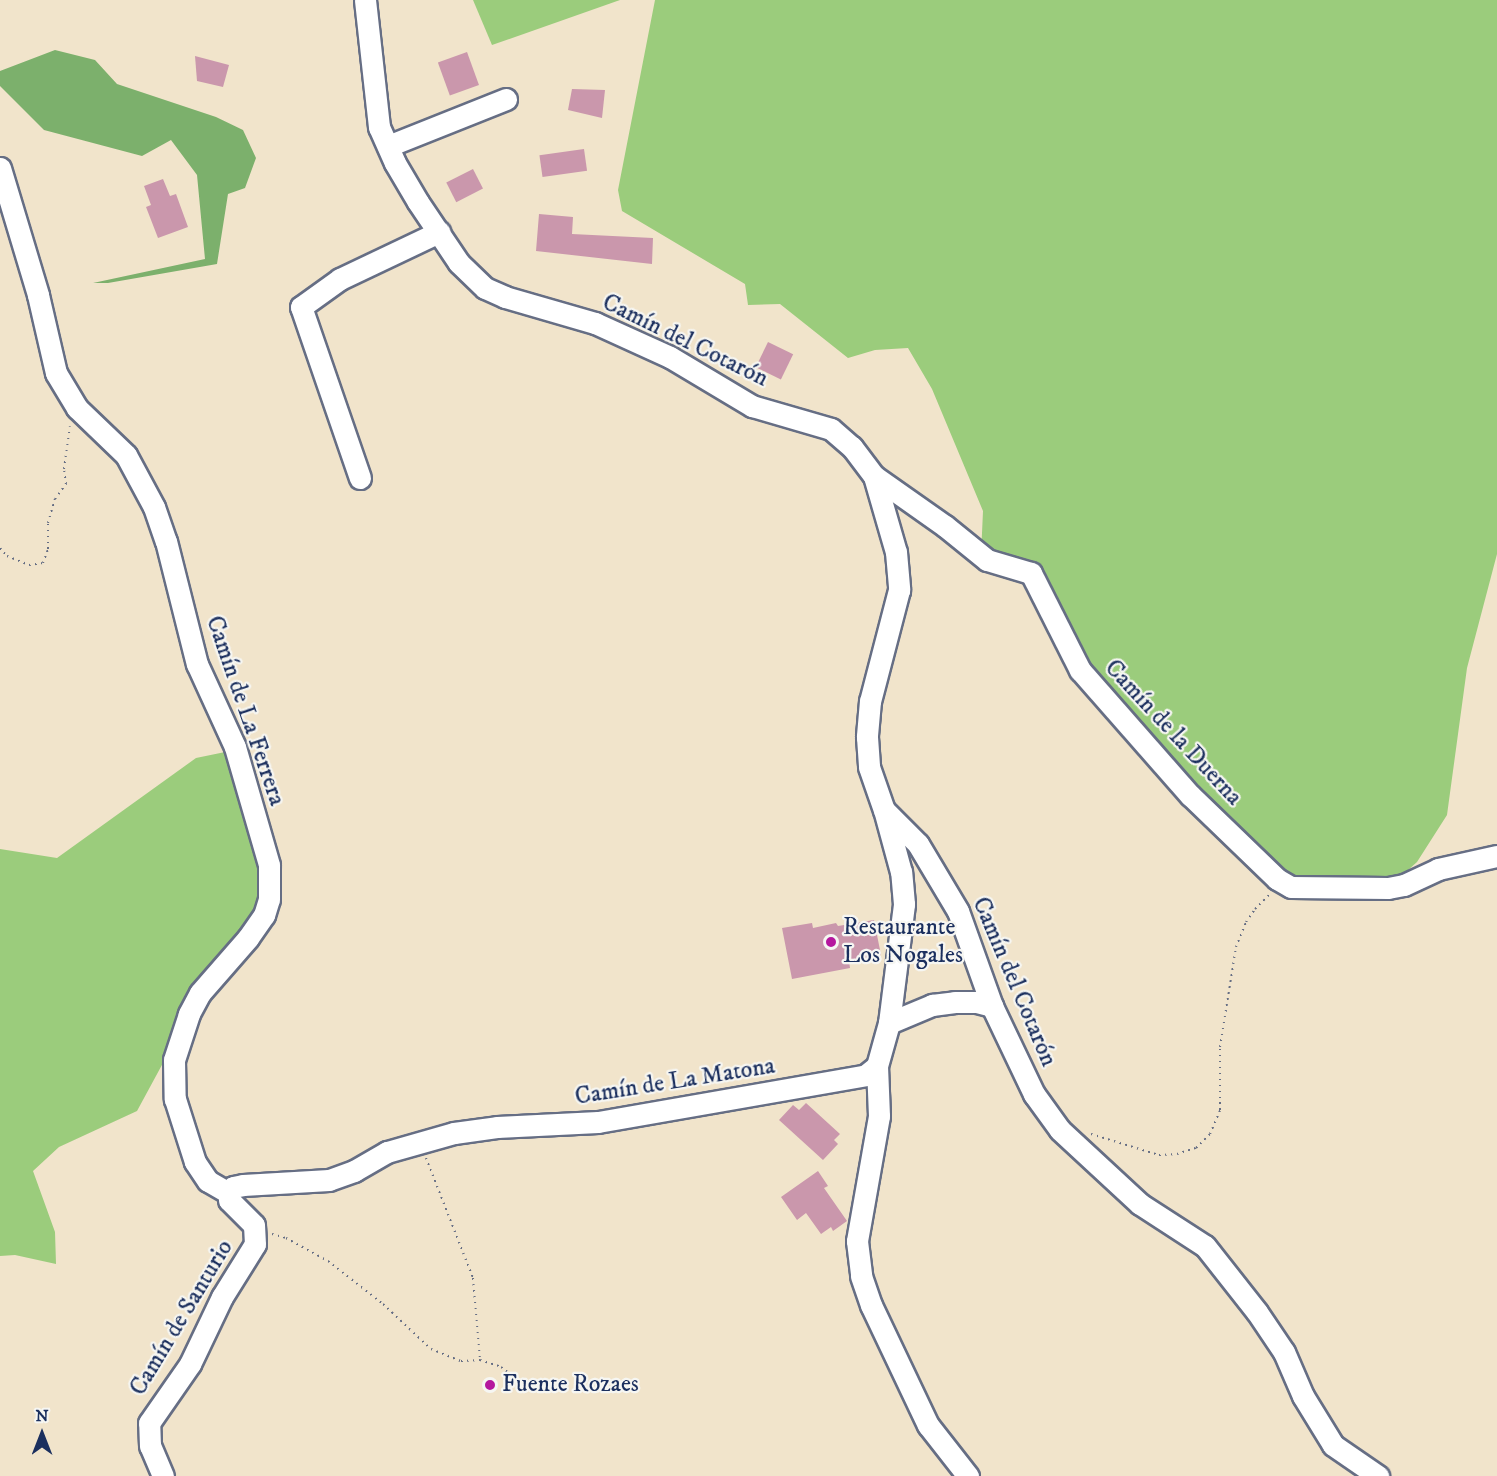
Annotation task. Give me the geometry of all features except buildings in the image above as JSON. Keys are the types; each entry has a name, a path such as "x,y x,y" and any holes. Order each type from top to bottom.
{"street":[{"name":"Camín del Cotarón","path":"365,0 378,115 388,146 407,182 459,263 486,288 506,297 596,323 670,357 752,406 831,429 852,447 874,476 896,552 898,590 870,701 867,737 869,767 884,810 918,844 958,911 992,1006 1034,1094 1060,1130 1140,1204 1205,1246 1257,1312 1284,1352 1303,1396 1333,1445 1378,1476"},
{"path":"388,146 506,99"},
{"name":"Camín de La Ferrera","path":"0,168 38,295 56,373 77,408 126,455 154,507 166,541 197,664 235,747 269,866 269,899 264,915 248,938 200,993 185,1024 174,1060 175,1100 195,1162 208,1181 229,1193"},
{"path":"360,478 301,307 340,279 439,232"},
{"name":"Camín de la Duerna","path":"874,476 945,526 987,560 1031,573 1080,670 1190,795 1284,883"},
{"path":"884,810 901,872 904,904 889,1023 877,1066 879,1116 857,1241 861,1276 871,1305 928,1425 968,1476"},
{"path":"1284,883 1291,887 1307,889 1388,888 1404,885 1438,869 1497,856"},
{"path":"889,1023 932,1005 977,1002 992,1006"},
{"name":"Camín de La Matona","path":"229,1193 233,1187 243,1185 329,1180 354,1171 387,1152 454,1133 497,1127 598,1122 852,1079 866,1075 877,1066"},
{"name":"Camín de Santurio","path":"164,1476 150,1446 149,1423 190,1364 222,1297 252,1253 255,1229 229,1200 229,1193"}],"path":[{"path":"0,548 7,556 29,565 43,563 48,549 48,523 55,499 66,484 64,469 68,442"},
{"path":"1090,1133 1159,1155 1177,1154 1196,1148 1210,1134 1220,1110 1220,1047 1236,947 1255,909 1284,883"},
{"path":"420,1142 473,1278 480,1360"},
{"path":"255,1229 286,1238 328,1261 383,1304 431,1348 461,1361 480,1360 501,1367 517,1379"}],"green space":[{"path":"473,0 620,0 492,45"},
{"path":"655,0 1497,0 1497,554 1467,668 1447,815 1417,862 1388,888 1277,879 1080,670 1038,582 981,555 983,511 932,389 908,348 875,350 848,358 780,304 748,305 745,284 622,211 618,190"},
{"path":"55,50 95,60 117,84 216,117 243,130 256,158 245,188 228,194 217,264 108,283 93,283 205,259 197,175 171,140 142,156 44,130 0,86 0,71"},
{"path":"230,751 261,866 263,899 244,933 194,985 171,1032 163,1063 137,1111 59,1147 33,1171 55,1232 56,1264 15,1255 0,1256 0,849 57,858 196,758"}],"place":[{"name":"Restaurante Los Nogales","path":"831,942"},
{"name":"Fuente Rozaes","path":"490,1385"}]}
